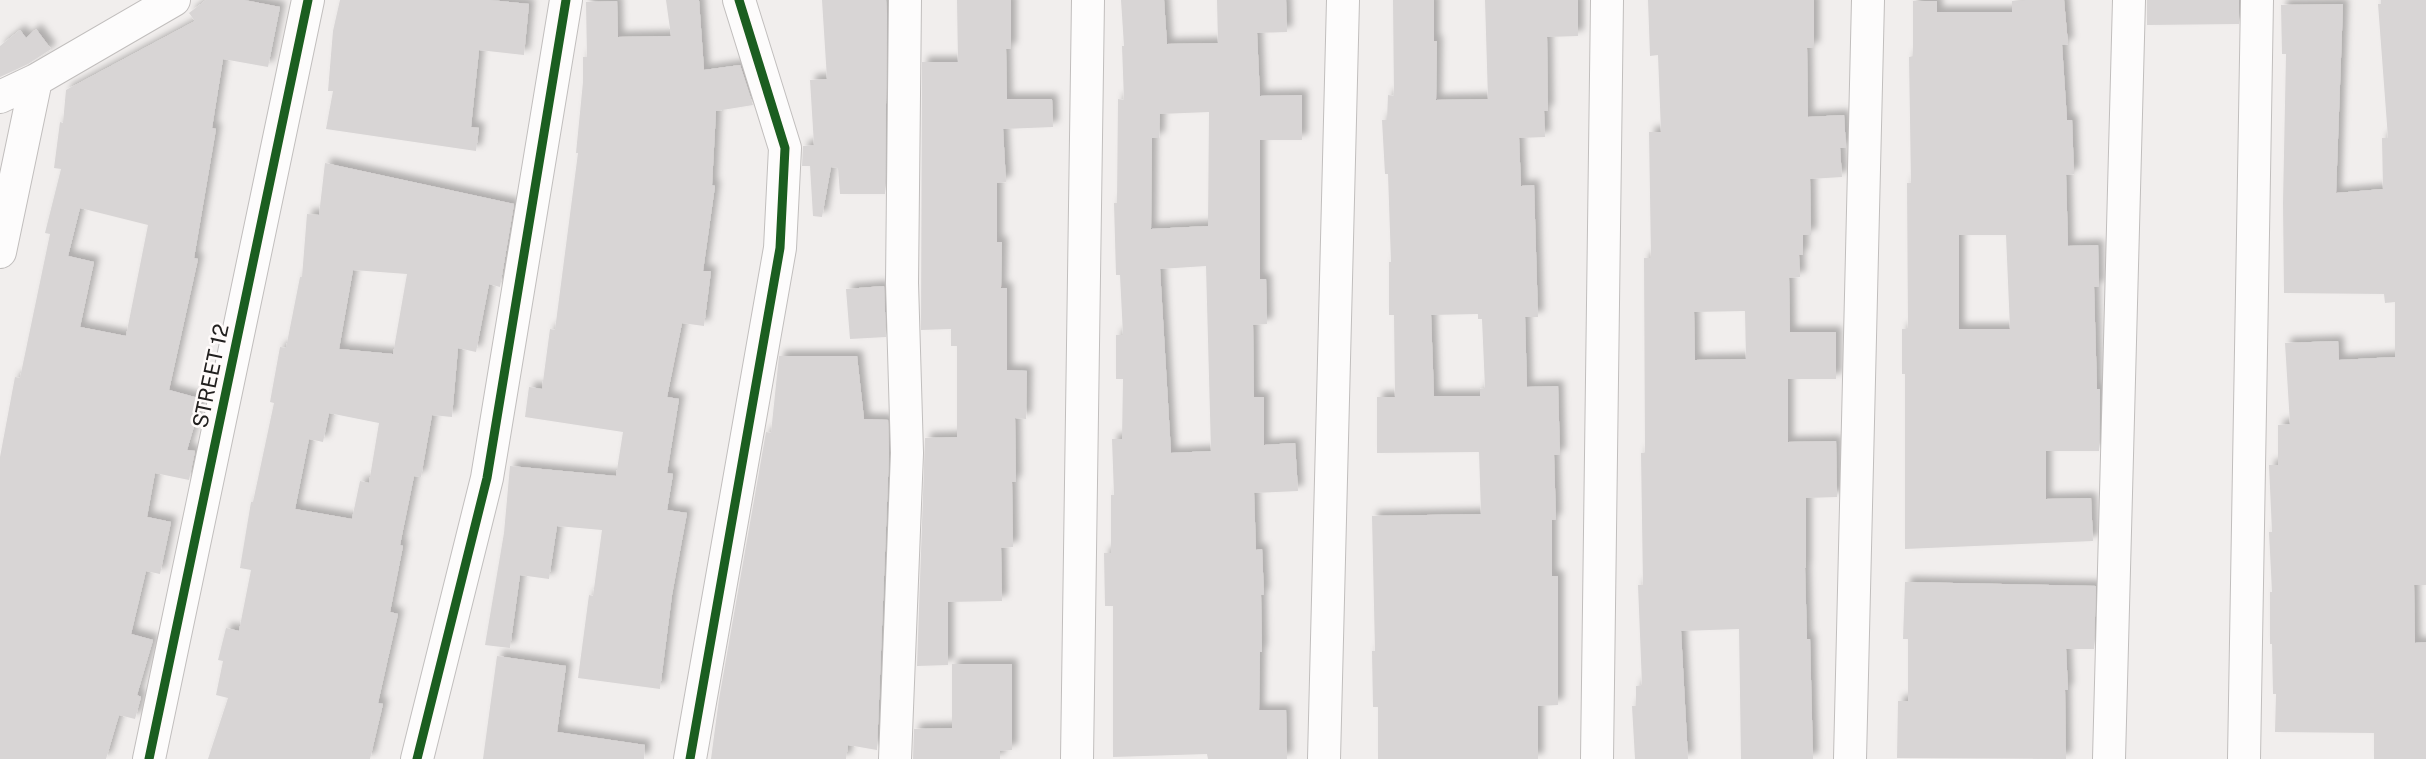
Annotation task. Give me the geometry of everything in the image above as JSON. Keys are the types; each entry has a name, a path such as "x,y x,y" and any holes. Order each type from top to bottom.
{"street":[{"path":"0,97 36,80 174,0"},
{"name":"STREET 12","path":"149,759 308,0"},
{"path":"417,759 487,478 566,0"},
{"path":"690,759 780,248 785,148 739,0"},
{"path":"895,759 907,453 902,283 905,0"},
{"path":"1077,759 1088,0"},
{"path":"1324,759 1343,0"},
{"path":"1597,759 1607,0"},
{"path":"1850,759 1868,0"},
{"path":"2109,759 2129,0"},
{"path":"2244,759 2258,0"},
{"path":"0,252 36,80"}],"building":[{"path":"206,0 244,0 280,7 268,67 223,59 212,128 216,129 194,258 198,259 169,390 202,399 187,450 195,451 189,480 155,473 147,517 171,522 160,574 146,571 131,634 153,640 137,695 141,697 135,719 119,715 106,759 0,759 0,457 15,377 20,378 50,234 45,233 61,169 54,168 60,122 63,123 66,90 195,21 189,13","holes":["80,208 148,225 126,336 80,327 94,262 68,256"]},
{"path":"340,0 490,0 529,4 524,55 479,50 471,127 479,128 476,151 326,129 333,91 328,91 333,31"},
{"path":"666,0 699,0 704,70 740,65 753,105 716,111 712,185 715,186 703,271 711,271 704,326 682,323 667,397 679,399 667,473 673,474 667,510 687,513 672,595 660,689 578,678 589,595 593,596 602,530 557,526 549,579 520,575 510,648 485,645 504,533 510,466 616,476 623,432 525,417 529,387 542,389 550,329 555,330 578,153 576,153 583,82 583,57 587,57 586,2 617,1 618,37 671,36"},
{"path":"822,0 886,0 887,14 885,194 840,194 838,168 831,167 822,217 813,216 810,166 802,166 803,146 814,145 810,80 827,79"},
{"path":"957,0 1011,0 1011,49 1006,49 1007,99 1052,99 1053,127 1003,129 1006,182 997,183 997,242 1002,242 1001,288 1007,288 1007,370 1027,371 1026,419 1015,418 1016,482 1012,482 1013,547 1001,548 1002,601 948,602 948,665 917,666 925,438 957,437 957,346 951,346 951,329 921,330 922,62 958,62"},
{"path":"1121,0 1164,0 1167,44 1218,43 1217,0 1286,0 1287,32 1257,33 1260,96 1302,95 1302,140 1260,140 1260,279 1266,279 1267,324 1253,325 1254,397 1264,397 1264,445 1295,443 1298,491 1254,493 1256,550 1262,549 1264,595 1261,595 1262,652 1260,652 1259,710 1286,710 1287,759 1208,759 1207,754 1113,757 1113,606 1105,606 1104,553 1111,553 1111,495 1114,495 1112,439 1122,439 1123,379 1116,379 1116,335 1123,335 1120,275 1116,275 1114,203 1117,203 1118,99 1124,100 1122,46 1124,46","holes":["1209,112 1208,226 1151,229 1152,138 1159,138 1160,114","1206,266 1211,451 1171,453 1160,269"]},
{"path":"1393,0 1434,0 1434,41 1437,41 1436,100 1488,99 1485,0 1578,0 1578,36 1547,37 1548,111 1544,111 1545,137 1519,138 1521,186 1534,185 1538,317 1525,317 1527,387 1558,386 1560,455 1554,455 1556,520 1552,520 1552,576 1558,576 1558,705 1538,706 1538,759 1378,759 1378,707 1373,707 1372,651 1375,651 1372,516 1481,514 1479,452 1377,453 1377,397 1395,397 1394,315 1389,315 1389,262 1391,262 1388,174 1385,174 1382,120 1387,120 1388,95 1394,96","holes":["1478,314 1478,319 1482,319 1485,388 1480,389 1480,396 1434,396 1431,315"]},
{"path":"1648,0 1814,0 1814,48 1807,48 1808,117 1844,115 1846,148 1840,148 1842,177 1810,179 1811,235 1803,235 1803,255 1799,255 1800,277 1789,278 1790,332 1836,332 1836,379 1788,379 1788,442 1836,441 1837,497 1806,498 1805,568 1807,639 1810,639 1813,759 1741,759 1739,629 1681,631 1688,759 1635,759 1632,706 1636,706 1636,686 1642,685 1638,585 1643,585 1641,453 1645,453 1644,258 1651,258 1649,132 1661,132 1658,55 1650,56","holes":["1745,311 1746,359 1695,360 1694,312"]},
{"path":"2064,0 2068,44 2062,45 2067,120 2072,120 2074,174 2066,175 2068,246 2098,245 2099,287 2094,287 2097,389 2100,389 2099,451 2046,451 2046,499 2091,498 2093,541 1905,549 1905,374 1902,374 1902,329 1908,329 1907,183 1911,183 1909,57 1913,56 1913,1 1937,1 1937,12 2012,12 2012,1","holes":["1959,235 2006,235 2010,329 1959,329"]},
{"path":"2147,0 2239,0 2239,24 2147,25"},
{"path":"2381,0 2426,0 2426,585 2414,585 2415,643 2426,642 2426,759 2374,759 2374,733 2275,732 2276,694 2273,694 2272,644 2270,644 2270,592 2272,592 2269,532 2272,532 2269,465 2278,465 2278,425 2290,424 2285,343 2338,341 2339,360 2395,357 2395,302 2385,303 2384,294 2284,293 2286,54 2282,54 2281,5 2343,4 2336,193 2383,189 2382,138 2388,138 2378,4 2381,4"},
{"path":"36,29 51,49 28,64 0,77 0,46 20,30 26,38"},
{"path":"325,163 514,204 500,287 489,284 476,352 458,348 452,417 432,415 421,477 414,476 390,612 398,614 378,703 383,704 370,759 208,759 228,698 216,695 223,661 218,660 226,628 239,631 251,570 240,568 251,502 253,502 274,403 270,402 280,347 286,348 300,277 302,277 307,214 319,215","holes":["353,270 407,274 393,354 339,349","329,413 379,423 369,483 360,481 352,519 295,509 309,439 323,442"]},
{"path":"884,286 886,337 850,339 846,289"},
{"path":"779,356 857,356 864,419 888,420 889,453 877,750 848,745 846,759 711,759 719,699 766,432 771,433"},
{"path":"1905,582 2096,586 2094,649 2066,649 2068,690 2065,690 2066,759 1897,758 1898,701 1908,701 1908,639 1903,639"},
{"path":"497,656 566,666 557,732 645,745 644,759 483,759"},
{"path":"952,664 1012,664 1012,750 1000,751 1000,759 913,759 914,729 952,728"}],"cycle path":[{"path":"149,759 308,0"},
{"path":"417,759 487,478 566,0"},
{"path":"690,759 780,248 785,148 739,0"}]}
